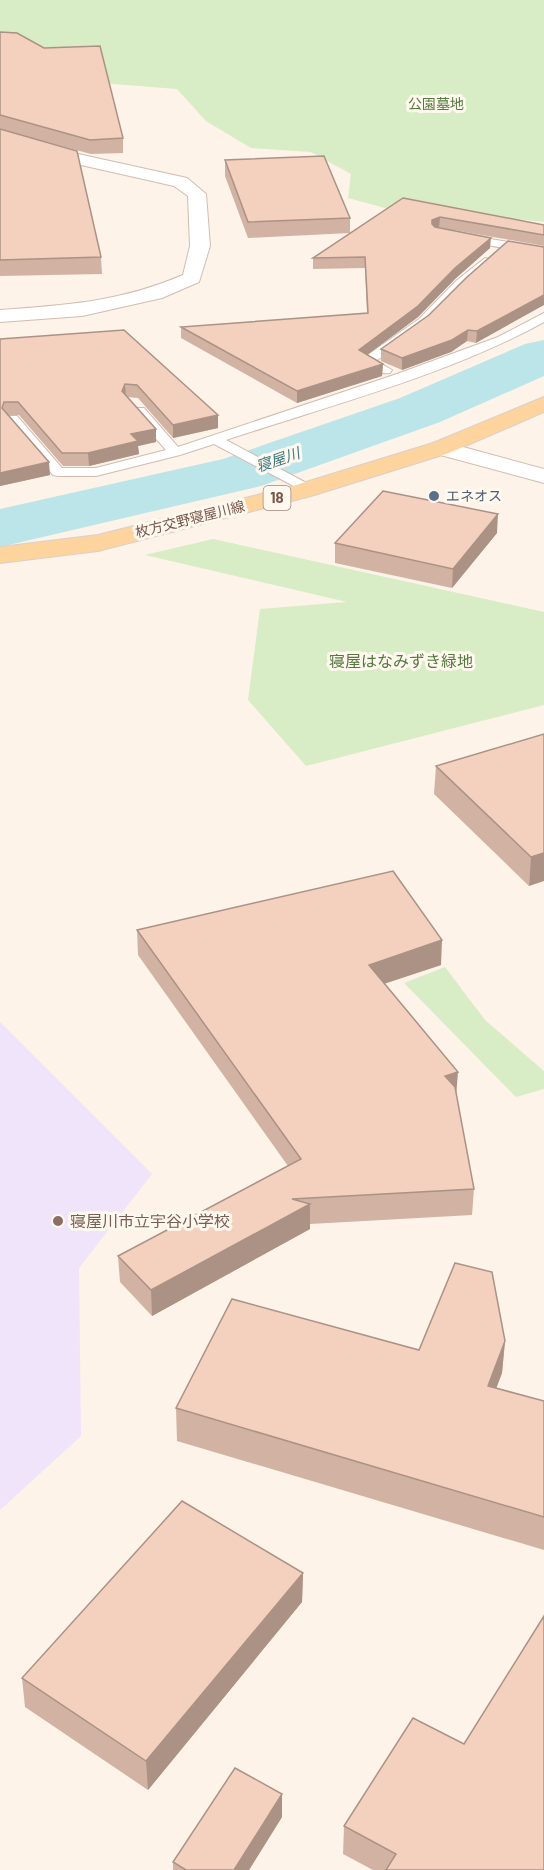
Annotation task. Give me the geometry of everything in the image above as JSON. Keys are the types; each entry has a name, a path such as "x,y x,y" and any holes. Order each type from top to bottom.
{"main road":[{"name":"枚方交野寝屋川線","path":"0,555 98,543 307,489 441,448 544,404"}],"street":[{"path":"0,137 65,156 180,182 197,194 200,246 192,278 155,294 82,310 0,316"},
{"path":"441,448 544,476"}],"lane":[{"path":"450,235 544,252"},
{"path":"402,378 367,362 423,322 460,284 505,244"},
{"path":"12,419 58,472 96,472 175,452 402,378 502,340 544,317"},
{"path":"131,402 175,452"},
{"path":"216,439 307,489"}],"shaded area":[{"name":"寝屋川市立宇谷小学校","path":"0,1022 152,1174 79,1268 81,1436 0,1510"}],"green space":[{"name":"公園墓地","path":"0,0 544,0 544,222 424,209 396,211 348,198 351,174 311,152 251,148 206,121 177,89 0,75"},
{"name":"寝屋はなみずき緑地","path":"213,539 544,612 544,705 306,766 248,700 260,609 347,602 145,555"},
{"path":"445,967 485,1020 544,1071 544,1089 516,1097 404,983"}],"building":[{"path":"0,32 17,33 44,48 100,46 123,138 90,140 0,115"},
{"path":"0,129 77,151 101,257 0,260"},
{"path":"324,156 350,218 248,222 225,160"},
{"path":"403,198 544,225 544,235 440,217 432,220 435,227 491,238 455,268 418,306 359,350 383,364 297,391 181,327 368,313 365,257 313,258"},
{"path":"508,241 544,247 544,295 477,331 468,330 452,340 402,358 381,349 429,315"},
{"path":"124,330 218,415 173,425 137,385 125,384 122,391 156,429 131,434 138,441 88,453 62,453 18,402 4,402 2,408 49,462 0,473 0,339"},
{"path":"383,491 498,514 453,569 335,543"},
{"path":"544,734 544,853 531,857 436,766"},
{"path":"393,871 442,940 369,965 458,1072 445,1076 455,1087 474,1189 292,1199 310,1204 151,1290 118,1256 301,1159 137,930"},
{"path":"455,1263 492,1272 505,1341 488,1386 544,1401 544,1517 176,1408 232,1299 419,1350"},
{"path":"182,1501 303,1573 146,1761 22,1678"},
{"path":"544,1616 544,1870 386,1870 396,1854 344,1826 413,1718 464,1744"},
{"path":"235,1768 282,1794 234,1870 186,1870 173,1862"}],"waterway":[{"name":"寝屋川","path":"0,528 240,473 420,410 544,356"}],"place":[{"name":"エネオス","path":"434,496"},
{"name":"寝屋川市立宇谷小学校","path":"58,1221"}]}
